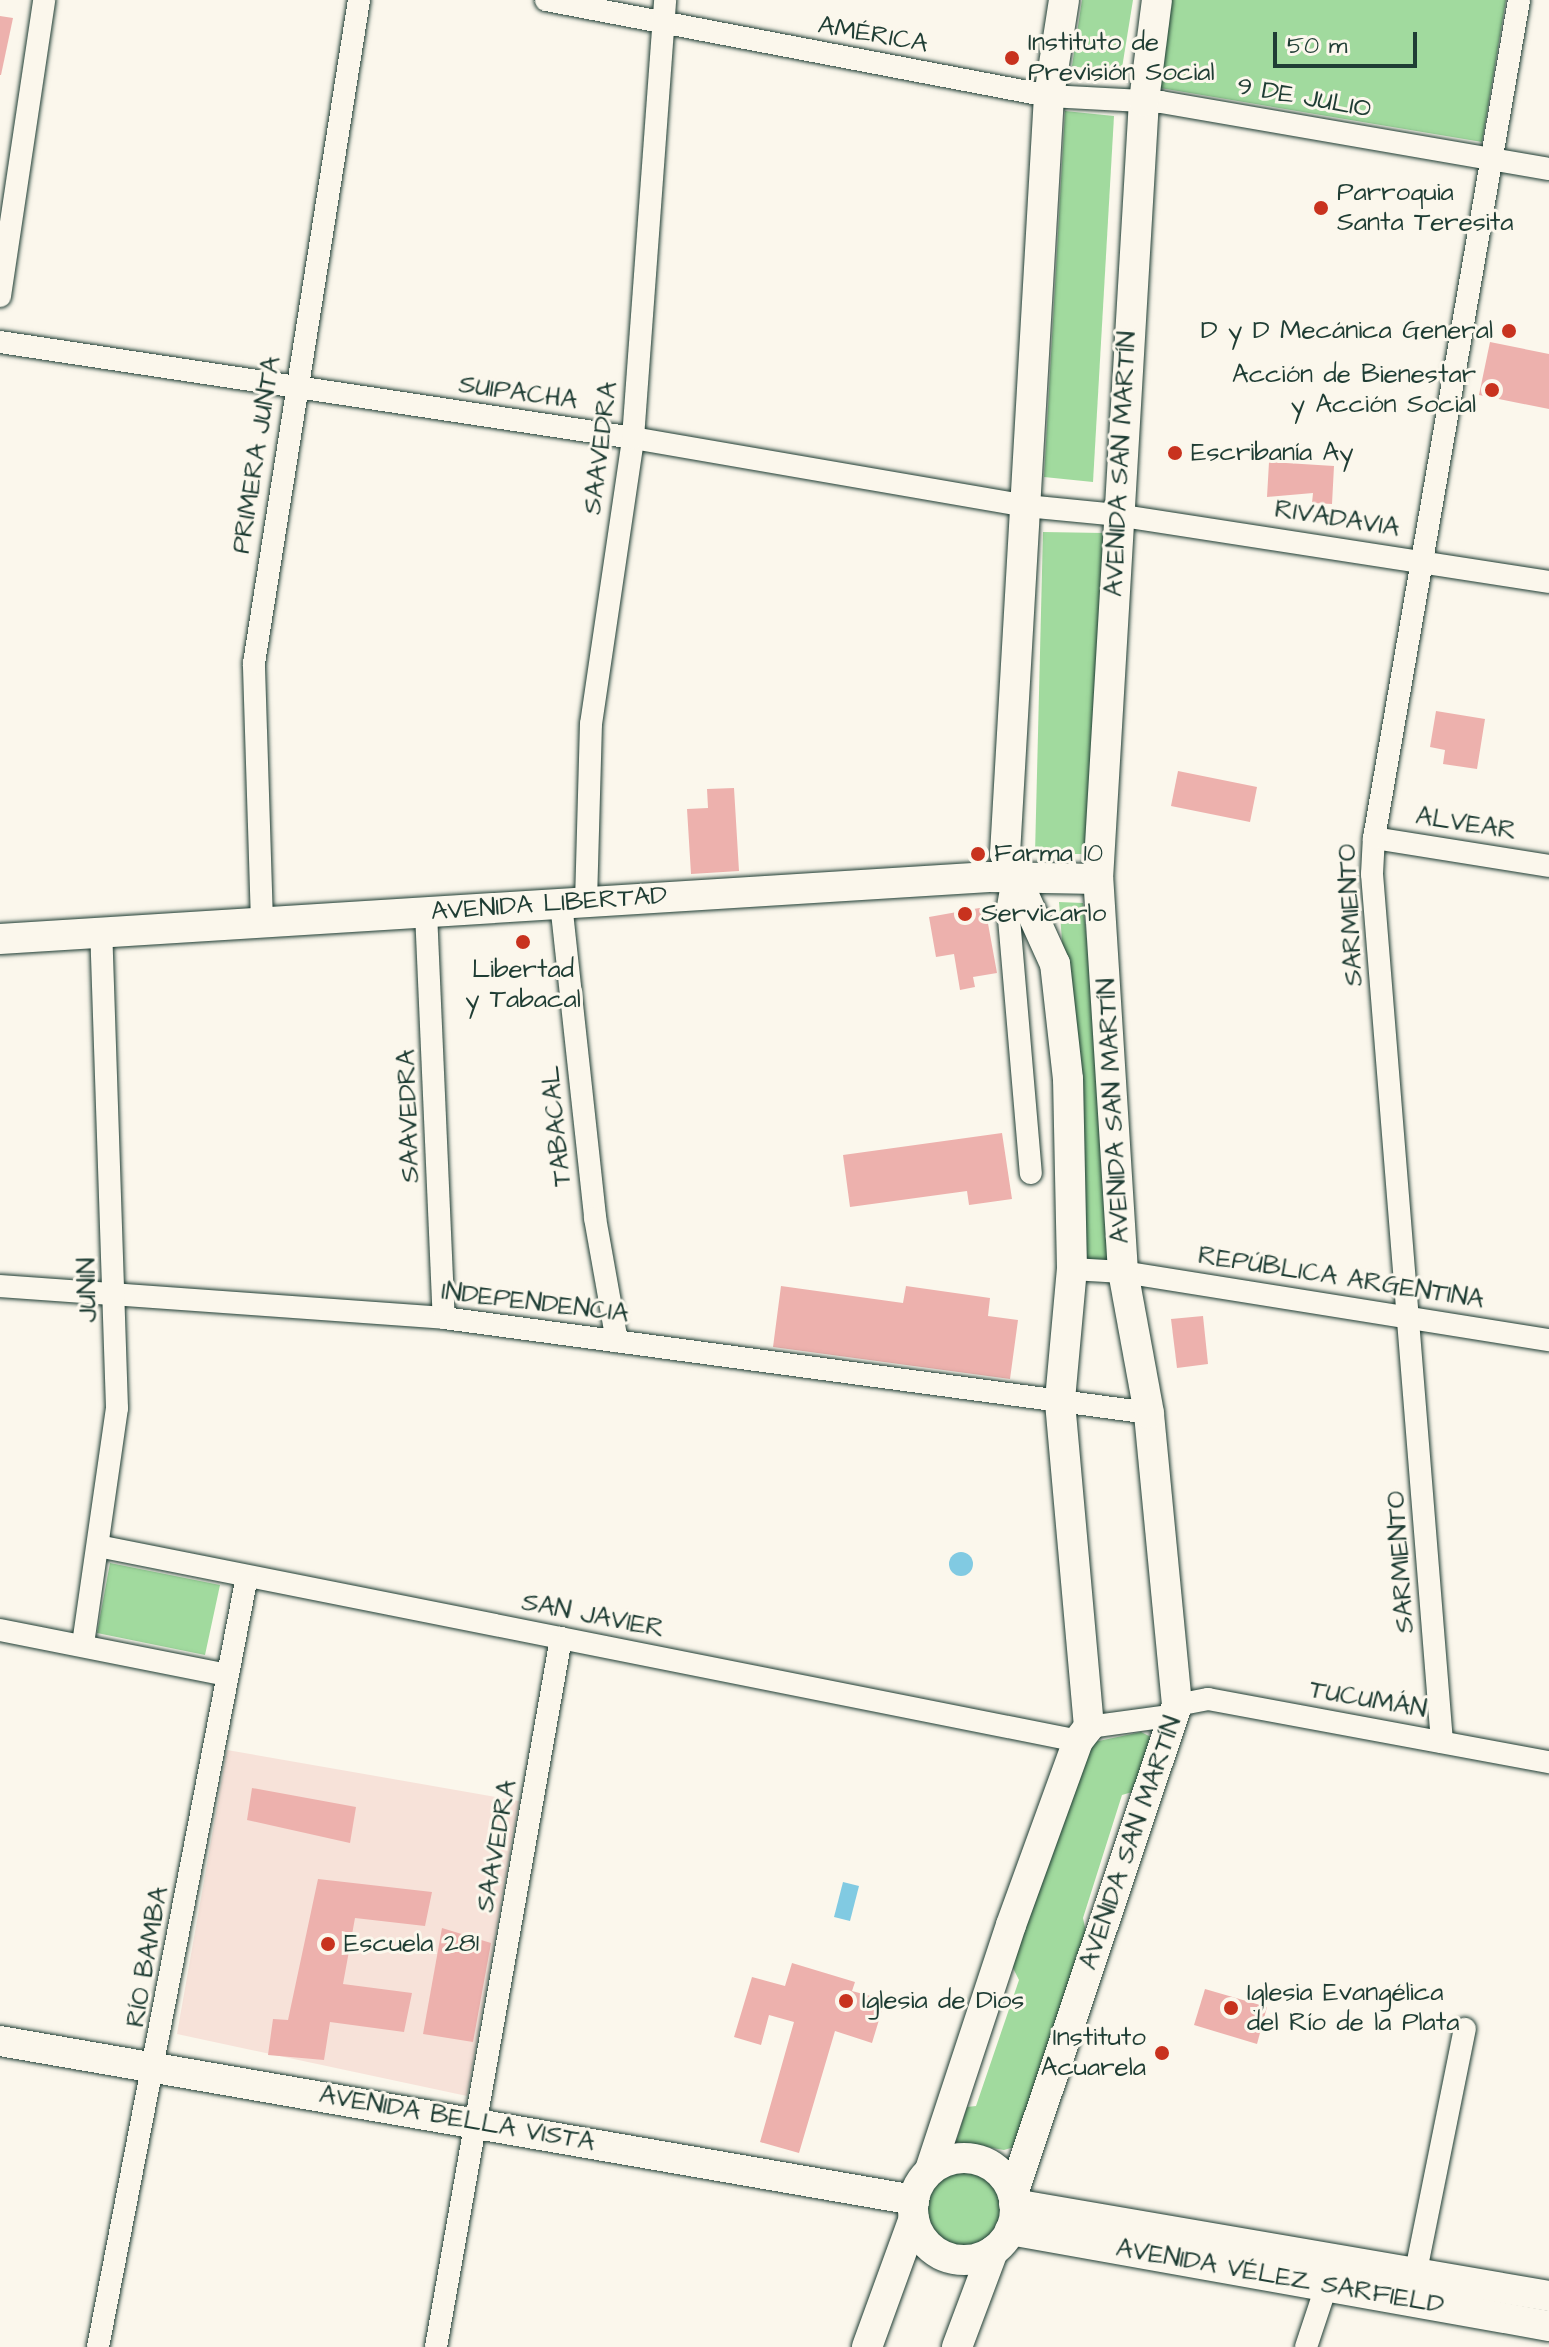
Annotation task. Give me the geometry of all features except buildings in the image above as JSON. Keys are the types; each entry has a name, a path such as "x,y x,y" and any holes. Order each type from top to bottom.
{"main road":[{"name":"AVENIDA SAN MARTÍN","path":"930,2170 1083,1734 1060,1400 1072,1269 1068,1079 1055,964 1013,878 1005,854 1049,96 1064,0"},
{"name":"AVENIDA SAN MARTÍN","path":"957,2347 1007,2220 1176,1710 1149,1413 1123,1272 1098,879 1117,515 1144,101 1157,0"},
{"name":"AVENIDA LIBERTAD","path":"0,939 1013,878 1098,879"},
{"name":"AVENIDA BELLA VISTA","path":"0,2041 156,2070 478,2121 914,2209"},
{"path":"867,2347 914,2209 930,2170 962,2157 980,2160 1005,2179 1007,2220 962,2260 946,2257 926,2241 914,2209"},
{"name":"AVENIDA VÉLEZ SARFIELD","path":"1007,2220 1331,2271 1549,2326"},
{"name":"AVENIDA VÉLEZ SARFIELD","path":"1331,2271 1416,2271 1549,2296"}],"street":[{"path":"0,296 44,0"},
{"name":"PRIMERA JUNTA","path":"262,922 254,663 294,388 359,0"},
{"name":"AMÉRICA","path":"546,0 662,25 1049,96"},
{"name":"SAAVEDRA","path":"574,903 591,724 633,438 665,0"},
{"name":"SARMIENTO","path":"1442,1742 1411,1318 1372,874 1374,838 1519,0"},
{"name":"9 DE JULIO","path":"1049,96 1144,101 1549,169"},
{"name":"SUIPACHA","path":"0,342 633,438 1026,506"},
{"name":"RIVADAVIA","path":"1026,506 1117,515 1423,560 1549,582"},
{"name":"ALVEAR","path":"1374,838 1549,866"},
{"path":"1013,878 1008,907 1031,1173"},
{"name":"TABACAL","path":"574,903 595,1218 617,1341"},
{"name":"SAAVEDRA","path":"426,912 444,1318"},
{"name":"JUNIN","path":"83,1644 117,1408 117,1297 101,933"},
{"name":"REPÚBLICA ARGENTINA","path":"1072,1269 1123,1272 1549,1340"},
{"name":"INDEPENDENCIA","path":"0,1286 117,1297 444,1318 1149,1413"},
{"name":"SAN JAVIER","path":"98,1546 561,1638 1083,1734 1176,1710"},
{"name":"RÍO BAMBA","path":"98,2347 156,2070 247,1576"},
{"path":"0,1630 83,1644 227,1675"},
{"name":"SAAVEDRA","path":"436,2347 561,1638"},
{"name":"TUCUMÁN","path":"1176,1710 1208,1699 1549,1762"},
{"path":"1416,2271 1465,2029"},
{"path":"1306,2347 1331,2271"}],"shaded area":[{"path":"227,1750 519,1801 467,2096 177,2034"}],"green space":[{"path":"1082,0 1133,0 1121,74 1072,66"},
{"path":"1168,0 1506,0 1482,142 1154,87"},
{"path":"1065,111 1114,116 1093,482 1044,477"},
{"path":"1043,532 1104,533 1100,854 1035,854"},
{"path":"1059,902 1083,903 1120,1263 1087,1259"},
{"path":"110,1563 220,1585 205,1655 97,1633"},
{"path":"1141,1732 1151,1737 1139,1790 1122,1795 1083,1918 1089,1946 1014,2147 1004,2150 956,2142 967,2107 976,2106 1019,1980 1012,1966 1085,1752 1094,1742"},
{"path":"963,2170 977,2173 990,2181 998,2194 1001,2208 998,2222 990,2235 977,2243 963,2246 949,2243 936,2235 928,2222 925,2208 928,2194 936,2181 949,2173"}],"water":[{"path":"961,1552 970,1555 973,1564 970,1573 961,1576 952,1573 949,1564 952,1555"},
{"path":"843,1882 859,1886 850,1921 834,1917"}],"place":[{"name":"Instituto de Previsión Social","path":"1012,58"},
{"name":"Parroquia Santa Teresita","path":"1321,208"},
{"name":"D y D Mecánica General","path":"1509,331"},
{"name":"Acción de Bienestar y Acción Social","path":"1492,390"},
{"name":"Escribanía Ay","path":"1175,453"},
{"name":"Farma 10","path":"978,854"},
{"name":"Servicarlo","path":"965,914"},
{"name":"Libertad y Tabacal","path":"523,942"},
{"name":"Escuela 281","path":"328,1944"},
{"name":"Iglesia de Dios","path":"846,2001"},
{"name":"Iglesia Evangélica del Río de la Plata","path":"1231,2008"},
{"name":"Instituto Acuarela","path":"1162,2053"}]}
